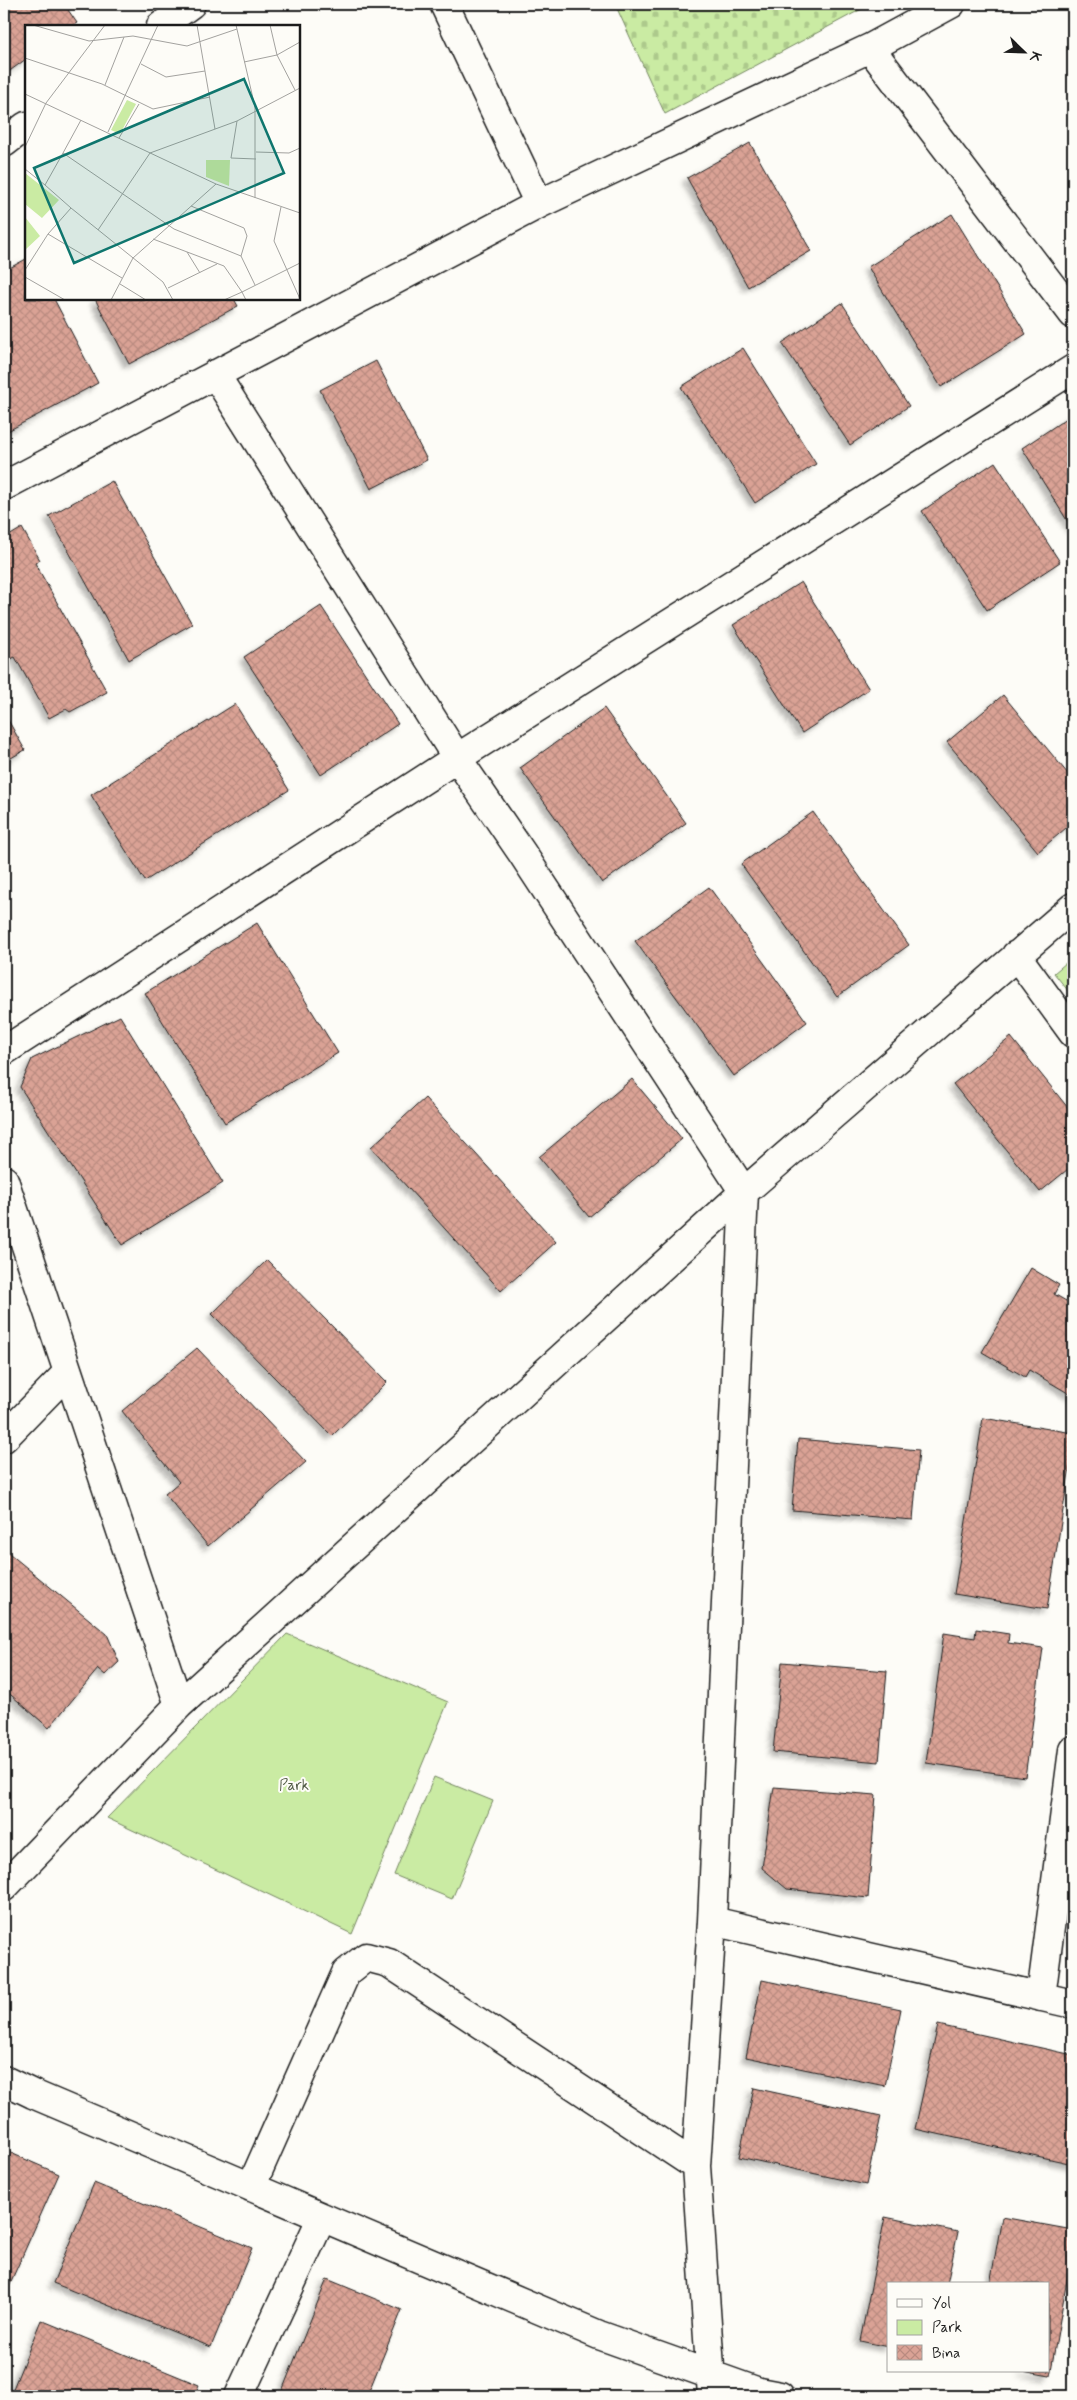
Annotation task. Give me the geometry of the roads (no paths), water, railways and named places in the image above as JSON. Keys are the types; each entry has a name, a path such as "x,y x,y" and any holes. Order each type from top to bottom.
{"street":[{"path":"162,25 192,4"},
{"path":"444,4 539,204"},
{"path":"4,486 539,204 870,48 951,4"},
{"path":"870,48 1073,314"},
{"path":"4,143 25,127"},
{"path":"4,1051 457,758 1073,369"},
{"path":"215,374 457,758 522,853 744,1192 712,1921 696,2166 710,2385"},
{"path":"4,1887 179,1705 744,1192 1073,907"},
{"path":"1016,955 1073,1033"},
{"path":"4,1180 179,1705"},
{"path":"4,1438 68,1372"},
{"path":"1041,1997 1073,1750"},
{"path":"712,1921 1073,2004"},
{"path":"251,2187 346,1973 366,1957 389,1963 696,2166"},
{"path":"4,2080 599,2335 710,2385 780,2396"},
{"path":"239,2396 322,2217"}],"park label":[{"name":"Park","path":"294,1785"}]}
